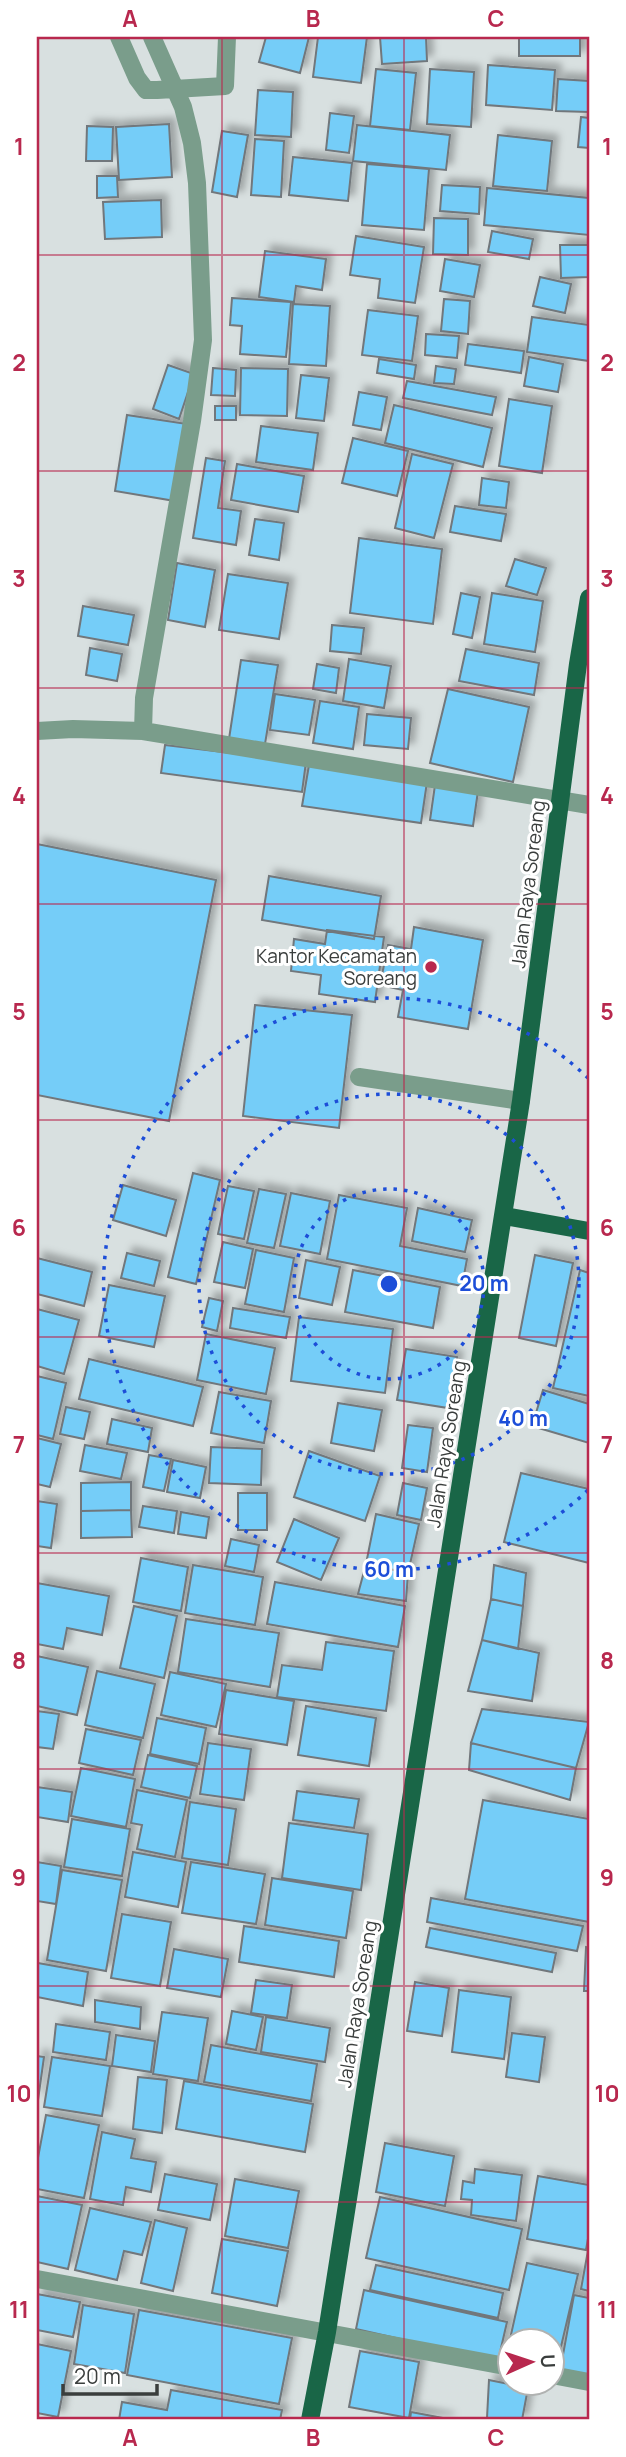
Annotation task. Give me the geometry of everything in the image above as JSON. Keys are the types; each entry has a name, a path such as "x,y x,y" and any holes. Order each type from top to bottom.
{"main road":[{"name":"Jalan Raya Soreang","path":"310,2420 327,2332 504,1216 589,597"},
{"path":"504,1216 589,1231"}],"street":[{"path":"119,37 137,78 146,90 225,86 227,37"},
{"path":"142,732 145,698 203,340 194,162 188,123 166,90 152,37"},
{"path":"37,731 73,729 142,732 589,805"},
{"path":"359,1077 521,1101"},
{"path":"37,2279 496,2364"},
{"path":"566,2378 589,2382"}],"building":[{"path":"266,37 309,37 300,73 259,62"},
{"path":"318,37 367,37 361,83 313,77"},
{"path":"380,37 426,37 427,61 382,64"},
{"path":"519,37 580,37 580,56 519,56"},
{"path":"488,65 555,70 552,110 486,105"},
{"path":"376,69 416,73 410,130 370,126"},
{"path":"430,69 474,72 471,127 427,124"},
{"path":"558,79 589,81 589,112 556,111"},
{"path":"258,90 293,92 291,137 255,135"},
{"path":"330,113 354,116 349,153 326,150"},
{"path":"581,117 589,118 589,148 578,147"},
{"path":"169,124 172,177 119,180 116,127"},
{"path":"357,125 450,135 446,170 353,161"},
{"path":"87,126 113,127 112,161 86,161"},
{"path":"222,131 248,135 237,197 212,192"},
{"path":"498,135 552,141 547,191 493,186"},
{"path":"255,139 284,141 281,197 251,195"},
{"path":"293,157 352,163 348,201 289,195"},
{"path":"367,164 429,169 424,230 362,225"},
{"path":"97,176 117,176 118,197 97,198"},
{"path":"442,185 480,187 479,214 440,211"},
{"path":"487,188 589,198 589,235 484,225"},
{"path":"161,200 162,237 105,239 103,202"},
{"path":"434,218 468,219 468,255 433,254"},
{"path":"492,231 533,239 529,259 488,252"},
{"path":"356,236 424,247 415,303 378,298 380,279 350,275"},
{"path":"560,245 589,245 589,277 561,278"},
{"path":"265,251 326,259 322,290 296,286 294,302 259,297"},
{"path":"445,259 480,265 474,297 440,291"},
{"path":"540,277 571,284 565,313 533,306"},
{"path":"232,298 291,302 286,357 240,354 242,326 230,325"},
{"path":"444,299 470,301 468,334 441,331"},
{"path":"293,304 330,306 326,366 289,364"},
{"path":"368,310 418,316 412,361 362,355"},
{"path":"532,317 589,325 589,361 527,352"},
{"path":"426,334 459,336 457,358 425,355"},
{"path":"468,344 524,351 521,373 465,365"},
{"path":"529,357 563,364 558,392 524,386"},
{"path":"379,359 416,365 414,379 377,373"},
{"path":"168,365 194,374 179,419 153,409"},
{"path":"436,366 456,369 454,384 434,383"},
{"path":"213,368 236,370 235,396 211,395"},
{"path":"241,368 288,369 287,416 240,415"},
{"path":"301,375 329,378 324,421 296,418"},
{"path":"407,381 496,397 492,415 403,398"},
{"path":"359,392 387,397 381,430 353,425"},
{"path":"509,399 552,406 542,473 499,466"},
{"path":"394,405 492,428 483,467 385,443"},
{"path":"215,406 236,406 236,420 215,420"},
{"path":"127,415 187,424 175,501 115,491"},
{"path":"261,426 318,433 313,470 256,462"},
{"path":"353,438 408,451 397,496 342,483"},
{"path":"412,454 453,464 434,538 395,528"},
{"path":"206,458 225,461 218,508 241,511 236,545 193,538"},
{"path":"237,464 304,476 298,512 231,500"},
{"path":"482,478 509,482 506,508 479,505"},
{"path":"455,506 506,514 501,541 450,532"},
{"path":"255,519 284,523 279,560 249,555"},
{"path":"359,538 442,549 433,624 350,613"},
{"path":"515,559 546,568 537,595 506,586"},
{"path":"177,563 215,570 205,627 168,620"},
{"path":"228,574 288,583 279,639 219,630"},
{"path":"461,593 480,597 472,638 453,634"},
{"path":"492,593 543,601 535,652 484,644"},
{"path":"83,606 134,615 128,645 78,636"},
{"path":"332,625 364,628 361,654 330,651"},
{"path":"90,648 122,654 117,681 86,675"},
{"path":"466,649 539,663 534,695 459,681"},
{"path":"349,659 391,666 384,708 343,701"},
{"path":"241,660 278,665 265,744 229,739"},
{"path":"317,664 339,668 336,693 313,689"},
{"path":"448,689 529,707 513,782 430,763"},
{"path":"275,694 315,700 309,735 270,730"},
{"path":"320,701 359,707 353,749 313,743"},
{"path":"367,714 411,718 408,749 364,745"},
{"path":"165,745 306,762 302,792 161,773"},
{"path":"309,765 427,782 421,823 302,806"},
{"path":"435,785 478,791 473,826 430,820"},
{"path":"37,844 216,880 169,1121 37,1095"},
{"path":"269,876 381,896 374,939 262,920"},
{"name":"Kantor Kecamatan Soreang","path":"414,927 483,940 468,1029 398,1017 403,990 380,985 388,945 411,949"},
{"path":"327,930 384,937 375,1002 319,994 321,975 291,971 294,939 325,944"},
{"path":"255,1005 352,1015 339,1128 243,1116"},
{"path":"193,1173 220,1180 196,1284 168,1277"},
{"path":"123,1185 176,1200 166,1236 113,1220"},
{"path":"228,1186 254,1191 244,1239 218,1234"},
{"path":"259,1189 286,1194 274,1248 247,1243"},
{"path":"291,1193 330,1201 320,1254 280,1246"},
{"path":"339,1195 407,1208 400,1246 467,1259 462,1286 327,1259"},
{"path":"418,1208 472,1220 465,1252 412,1241"},
{"path":"223,1242 253,1249 245,1288 214,1282"},
{"path":"256,1250 294,1258 284,1312 245,1304"},
{"path":"127,1253 160,1261 154,1286 121,1278"},
{"path":"535,1255 573,1263 556,1346 519,1338"},
{"path":"37,1258 92,1272 84,1306 37,1294"},
{"path":"306,1260 340,1267 332,1305 299,1298"},
{"path":"353,1270 440,1287 433,1328 345,1312"},
{"path":"580,1270 589,1273 589,1396 553,1388"},
{"path":"109,1285 165,1296 154,1347 99,1336"},
{"path":"209,1298 223,1301 217,1331 202,1327"},
{"path":"233,1308 290,1317 286,1338 230,1328"},
{"path":"37,1309 79,1320 64,1374 37,1366"},
{"path":"299,1317 393,1329 385,1393 291,1381"},
{"path":"206,1334 275,1348 266,1394 197,1380"},
{"path":"406,1349 457,1357 448,1408 397,1400"},
{"path":"89,1359 203,1387 193,1426 79,1399"},
{"path":"37,1376 66,1383 53,1439 37,1435"},
{"path":"543,1390 589,1404 589,1443 532,1426"},
{"path":"219,1392 271,1401 264,1443 211,1433"},
{"path":"338,1403 382,1410 374,1451 331,1443"},
{"path":"66,1407 90,1412 84,1439 60,1434"},
{"path":"112,1419 152,1428 148,1452 107,1444"},
{"path":"408,1425 433,1428 427,1472 402,1468"},
{"path":"37,1438 61,1444 50,1487 37,1484"},
{"path":"85,1445 127,1453 121,1479 80,1471"},
{"path":"211,1447 262,1449 261,1485 209,1483"},
{"path":"309,1451 380,1476 365,1521 294,1497"},
{"path":"149,1455 171,1459 164,1491 143,1487"},
{"path":"173,1460 206,1467 200,1498 167,1492"},
{"path":"521,1473 589,1489 589,1563 504,1542"},
{"path":"131,1482 131,1510 81,1511 81,1483"},
{"path":"403,1483 427,1488 421,1520 397,1515"},
{"path":"238,1493 267,1493 267,1530 238,1530"},
{"path":"37,1501 57,1504 51,1548 37,1546"},
{"path":"143,1506 177,1511 174,1533 139,1527"},
{"path":"131,1510 132,1537 81,1538 81,1511"},
{"path":"181,1512 209,1517 206,1538 178,1534"},
{"path":"376,1514 419,1524 408,1573 366,1564"},
{"path":"294,1519 339,1538 321,1580 277,1562"},
{"path":"231,1539 259,1545 254,1572 225,1566"},
{"path":"141,1558 188,1567 181,1611 133,1602"},
{"path":"366,1564 408,1573 406,1601 358,1594"},
{"path":"193,1565 263,1577 255,1625 185,1613"},
{"path":"494,1565 526,1573 523,1606 491,1599"},
{"path":"275,1582 405,1606 398,1647 267,1624"},
{"path":"37,1583 109,1596 102,1635 67,1628 63,1649 37,1644"},
{"path":"491,1599 523,1606 518,1649 482,1640"},
{"path":"134,1606 177,1616 164,1678 120,1668"},
{"path":"186,1619 279,1633 270,1687 178,1672"},
{"path":"482,1640 539,1653 532,1701 468,1691"},
{"path":"326,1642 394,1651 386,1711 277,1697 282,1665 322,1670"},
{"path":"37,1656 88,1667 77,1715 37,1706"},
{"path":"97,1671 155,1684 143,1738 85,1725"},
{"path":"170,1672 226,1684 216,1727 161,1715"},
{"path":"226,1690 294,1701 287,1745 219,1734"},
{"path":"306,1706 376,1718 369,1766 298,1755"},
{"path":"482,1709 589,1722 576,1768 471,1743"},
{"path":"37,1711 59,1714 53,1749 37,1747"},
{"path":"157,1718 206,1728 199,1764 150,1754"},
{"path":"86,1729 141,1740 133,1775 79,1763"},
{"path":"208,1743 251,1749 244,1800 200,1794"},
{"path":"471,1743 576,1768 570,1800 469,1770"},
{"path":"148,1755 197,1766 190,1798 141,1787"},
{"path":"81,1768 135,1779 126,1827 71,1816"},
{"path":"37,1787 72,1792 68,1822 37,1817"},
{"path":"137,1790 187,1800 175,1857 137,1849 142,1825 131,1823"},
{"path":"297,1791 359,1799 354,1828 293,1820"},
{"path":"483,1800 589,1819 589,1922 465,1899"},
{"path":"190,1802 236,1809 228,1865 182,1858"},
{"path":"72,1819 130,1829 122,1876 64,1867"},
{"path":"289,1823 368,1834 361,1890 282,1878"},
{"path":"133,1852 186,1862 178,1907 125,1897"},
{"path":"37,1862 61,1866 56,1904 37,1901"},
{"path":"191,1862 265,1874 256,1924 182,1913"},
{"path":"62,1870 122,1880 106,1971 47,1960"},
{"path":"272,1878 353,1891 346,1938 265,1925"},
{"path":"431,1898 583,1926 577,1951 427,1922"},
{"path":"122,1914 171,1922 160,1986 111,1978"},
{"path":"244,1926 339,1941 334,1977 239,1962"},
{"path":"430,1928 556,1953 552,1972 426,1947"},
{"path":"586,1947 589,1948 589,1991 584,1991"},
{"path":"174,1949 228,1959 221,1997 167,1988"},
{"path":"38,1963 88,1972 83,2006 37,1997"},
{"path":"256,1980 292,1985 287,2018 251,2013"},
{"path":"415,1982 449,1988 442,2036 407,2031"},
{"path":"459,1990 511,1997 504,2059 452,2052"},
{"path":"95,2000 141,2007 140,2029 95,2022"},
{"path":"232,2011 263,2017 256,2050 226,2044"},
{"path":"162,2012 208,2018 198,2081 153,2074"},
{"path":"266,2017 330,2028 325,2062 261,2052"},
{"path":"56,2024 110,2032 106,2060 53,2052"},
{"path":"512,2033 545,2037 539,2082 506,2077"},
{"path":"116,2035 155,2041 151,2072 112,2066"},
{"path":"211,2045 317,2064 311,2101 204,2082"},
{"path":"37,2056 44,2057 38,2100 37,2099"},
{"path":"52,2057 110,2066 102,2116 44,2107"},
{"path":"138,2077 167,2080 162,2133 133,2129"},
{"path":"184,2081 313,2104 305,2152 176,2129"},
{"path":"46,2115 99,2125 84,2198 37,2189 37,2163"},
{"path":"102,2132 135,2139 131,2158 156,2162 151,2192 126,2187 123,2205 90,2199"},
{"path":"385,2143 454,2156 445,2206 376,2192"},
{"path":"475,2169 522,2175 516,2221 471,2215 472,2200 461,2199 463,2181 474,2183"},
{"path":"165,2174 217,2184 210,2220 158,2210"},
{"path":"538,2176 589,2185 589,2233 586,2250 527,2239"},
{"path":"235,2179 299,2191 288,2248 225,2236"},
{"path":"37,2196 82,2205 68,2269 37,2262"},
{"path":"380,2197 522,2229 509,2290 366,2258"},
{"path":"90,2208 151,2222 142,2255 124,2251 117,2280 75,2270"},
{"path":"155,2220 187,2228 173,2291 141,2283"},
{"path":"222,2239 288,2251 277,2306 212,2293"},
{"path":"589,2245 589,2291 581,2289"},
{"path":"527,2263 578,2274 565,2328 512,2328"},
{"path":"376,2265 503,2293 498,2318 370,2290"},
{"path":"364,2290 507,2322 506,2328 496,2328 496,2361 356,2329"},
{"path":"37,2294 80,2302 73,2337 37,2330"},
{"path":"574,2295 589,2298 589,2376 566,2372 566,2338"},
{"path":"83,2305 134,2314 125,2373 74,2364"},
{"path":"139,2310 292,2338 279,2404 127,2375"},
{"path":"37,2344 71,2351 58,2417 37,2413"},
{"path":"360,2351 419,2362 409,2418 349,2407"},
{"path":"489,2380 496,2381 496,2398 526,2398 522,2420 487,2418"},
{"path":"171,2390 282,2410 280,2420 119,2420 122,2402 167,2410"},
{"path":"411,2412 448,2419 410,2420"}],"place":[{"name":"Kantor Kecamatan Soreang","path":"431,967"}]}
